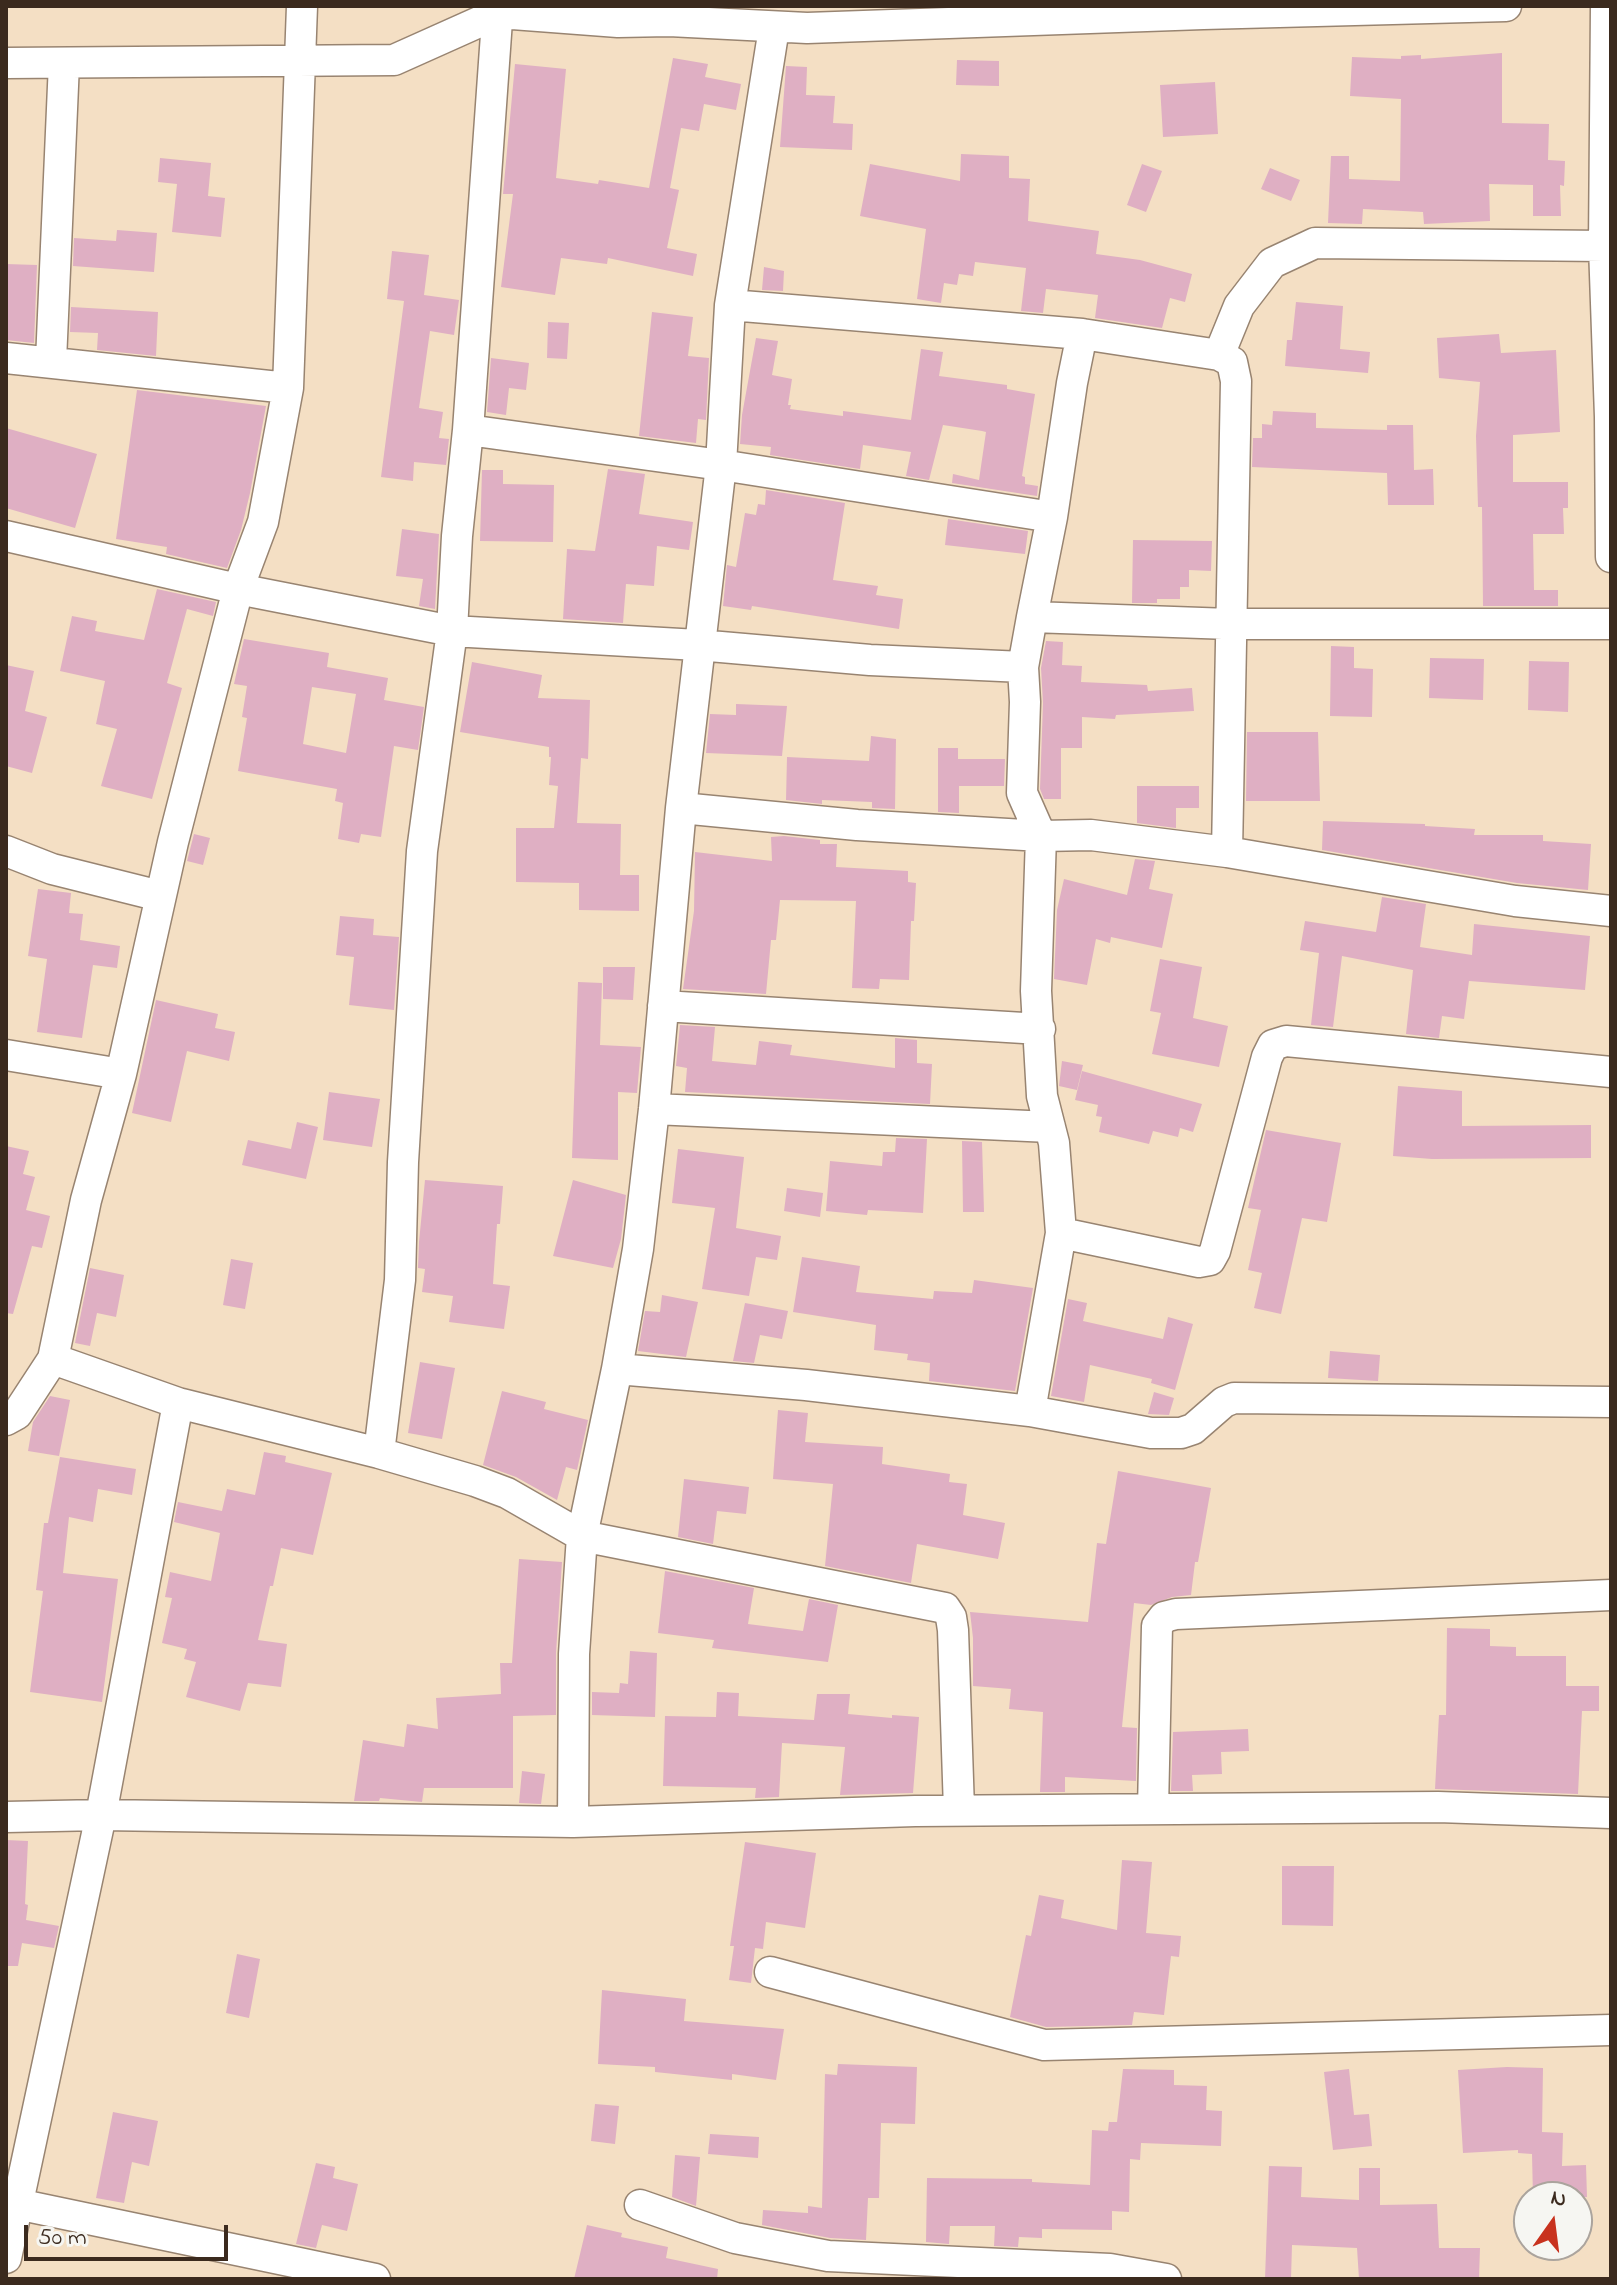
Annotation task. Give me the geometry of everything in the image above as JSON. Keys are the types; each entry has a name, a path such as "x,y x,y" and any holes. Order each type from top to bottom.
{"street":[{"path":"6,1420 17,1414 53,1359 86,1200 121,1074 160,896 238,589 263,522 288,388 302,6"},
{"path":"6,63 394,60 499,10 774,28 807,17 1506,6"},
{"path":"1606,6 1604,246 1611,417 1611,557"},
{"path":"379,1453 400,1280 403,1162 422,851 452,631 499,10"},
{"path":"573,1822 574,1654 582,1536 638,1249 698,645 721,465 730,305 774,28"},
{"path":"51,361 64,63"},
{"path":"1219,355 1239,306 1272,263 1315,243 1604,246"},
{"path":"730,305 1082,334 1219,355 1232,362 1236,381 1227,852"},
{"path":"1030,1411 1061,1233 1054,1143 1042,1096 1036,991 1041,836 1022,793 1023,667 1082,334"},
{"path":"6,358 288,388"},
{"path":"468,430 721,465 1052,517"},
{"path":"6,536 238,589 452,631 698,645 870,660 1023,667"},
{"path":"1032,617 1230,624 1611,624"},
{"path":"681,808 857,825 1041,836 1091,835 1227,852 1515,901 1611,911"},
{"path":"6,851 52,869 160,896"},
{"path":"663,1006 1040,1029"},
{"path":"1061,1233 1199,1262 1210,1260 1267,1057 1273,1045 1286,1041 1611,1072"},
{"path":"6,1055 121,1074"},
{"path":"654,1109 1050,1127"},
{"path":"53,1359 178,1403 379,1453 475,1481 507,1493 582,1536 945,1608 951,1617 953,1630 959,1810"},
{"path":"617,1369 806,1385 1030,1411 1151,1433 1181,1433 1204,1422 1224,1402 1234,1398 1611,1402"},
{"path":"6,2258 101,1815 178,1403"},
{"path":"1153,1809 1157,1626 1164,1617 1176,1614 1611,1595"},
{"path":"6,1817 101,1815 573,1822 959,1810 1438,1807 1611,1813"},
{"path":"770,1972 1044,2045 1611,2030"},
{"path":"17,2204 274,2269 375,2279"},
{"path":"640,2205 735,2238 828,2256 1110,2269 1166,2279"}],"building":[{"path":"1502,53 1502,123 1549,124 1548,160 1565,161 1564,186 1560,185 1561,216 1533,216 1533,185 1489,184 1490,221 1424,224 1423,212 1363,209 1362,224 1328,223 1331,156 1349,156 1349,179 1400,181 1401,99 1350,96 1352,57 1401,59 1401,56 1421,55 1421,59"},
{"path":"673,58 708,64 705,77 741,84 736,110 704,104 699,131 681,128 670,188 679,190 667,248 697,254 693,276 608,258 607,264 561,258 555,295 501,287 513,194 503,194 515,64 566,69 556,178 598,184 599,180 649,188"},
{"path":"957,60 999,61 999,86 956,85"},
{"path":"786,66 807,67 806,95 835,96 833,123 853,124 852,150 780,147"},
{"path":"1215,82 1218,134 1163,137 1160,85"},
{"path":"961,154 1009,156 1009,178 1030,179 1028,221 1099,231 1096,254 1140,260 1192,274 1185,302 1170,298 1162,328 1095,318 1098,295 1046,289 1043,313 1021,311 1026,268 975,262 973,276 959,274 957,285 944,283 941,303 917,299 926,229 860,216 870,164 960,181"},
{"path":"160,158 211,163 208,196 225,198 221,237 172,232 177,184 158,182"},
{"path":"1142,164 1162,171 1146,212 1127,205"},
{"path":"1270,168 1300,180 1291,201 1261,189"},
{"path":"117,230 157,233 154,272 73,266 74,238 116,241"},
{"path":"392,251 429,255 424,295 459,300 454,335 430,331 419,408 443,412 439,438 449,439 446,465 414,462 413,481 381,477 404,301 387,299"},
{"path":"6,264 37,265 34,343 6,340"},
{"path":"764,267 784,271 783,291 762,290"},
{"path":"1296,302 1343,306 1340,349 1370,352 1368,373 1285,366 1287,340 1292,340"},
{"path":"71,307 158,312 156,356 97,350 98,333 70,332"},
{"path":"652,312 693,317 688,356 709,358 706,420 698,419 696,443 639,436"},
{"path":"548,322 569,323 567,359 547,358"},
{"path":"1499,334 1501,353 1556,350 1560,432 1513,435 1513,482 1568,482 1568,508 1563,508 1564,534 1533,534 1534,590 1558,590 1558,606 1483,606 1482,507 1478,507 1476,436 1480,382 1439,378 1437,338"},
{"path":"756,338 778,341 772,375 792,379 790,409 843,416 843,411 911,420 921,349 943,352 939,376 1007,385 1007,389 1035,394 1022,476 1025,477 1025,484 1038,486 1037,496 952,483 953,474 979,480 986,432 982,431 943,425 929,480 906,476 911,452 863,445 860,469 770,455 771,447 740,444"},
{"path":"491,358 529,363 526,390 509,388 506,415 487,412"},
{"path":"137,390 266,406 250,493 227,568 166,554 167,547 116,539"},
{"path":"1273,411 1316,413 1316,428 1387,430 1387,425 1413,425 1414,470 1433,469 1434,505 1388,505 1387,473 1252,467 1253,438 1262,438 1262,424 1272,425"},
{"path":"6,428 97,454 75,528 6,508"},
{"path":"608,469 645,474 639,514 693,522 689,550 657,546 654,586 626,584 623,623 563,619 567,549 595,551"},
{"path":"482,470 503,470 503,484 554,485 553,542 480,541"},
{"path":"766,490 845,503 833,580 878,586 876,595 903,599 899,629 752,606 751,610 723,606 727,565 736,567 745,513 756,515 758,504 765,505"},
{"path":"948,519 1028,531 1025,554 945,545"},
{"path":"402,529 439,534 435,609 419,606 423,579 396,576"},
{"path":"1133,540 1212,541 1211,571 1189,570 1189,587 1180,587 1180,599 1132,603"},
{"path":"157,589 216,602 213,616 187,609 167,683 182,688 152,799 101,786 117,729 96,724 105,681 60,671 72,616 97,621 95,631 144,640"},
{"path":"244,639 329,653 327,667 388,678 384,700 424,707 418,750 394,746 381,837 361,834 359,843 338,839 343,803 335,801 337,789 238,771 247,718 242,717 247,686 234,684","holes":["312,687 356,694 346,753 303,744"]},
{"path":"1046,641 1063,642 1062,665 1082,666 1081,682 1147,685 1148,691 1192,688 1194,711 1116,715 1115,719 1082,717 1082,748 1061,748 1061,799 1044,799 1040,789 1041,668"},
{"path":"1331,646 1354,647 1354,668 1373,669 1372,717 1330,716"},
{"path":"1430,658 1484,659 1483,700 1429,698"},
{"path":"1529,661 1569,662 1568,712 1528,710"},
{"path":"472,662 542,675 538,698 590,700 588,759 581,758 577,823 621,824 620,875 639,875 639,911 579,910 579,883 516,882 516,828 554,828 558,786 549,785 549,747 460,732"},
{"path":"6,665 34,671 25,711 47,717 32,773 6,766"},
{"path":"736,704 787,706 782,756 706,753 710,714 736,715"},
{"path":"1247,732 1318,732 1320,801 1246,801"},
{"path":"871,736 896,739 895,809 872,808 872,802 822,800 822,804 786,800 787,757 869,761"},
{"path":"938,748 958,748 958,759 1005,759 1004,786 959,786 959,813 938,812"},
{"path":"1137,786 1199,786 1199,808 1176,808 1176,828 1137,823"},
{"path":"1323,821 1425,824 1475,829 1474,835 1543,835 1543,841 1591,844 1588,890 1517,883 1322,850"},
{"path":"194,834 210,838 203,865 187,861"},
{"path":"771,837 820,840 820,844 837,844 836,867 908,871 908,882 916,883 909,980 880,979 879,989 852,988 856,901 780,900 776,940 771,940 766,994 683,989 694,911 695,852 772,861"},
{"path":"1135,859 1155,861 1149,889 1173,894 1162,948 1111,937 1110,943 1096,939 1087,985 1054,979 1057,910 1064,879 1127,895"},
{"path":"38,889 71,893 69,913 83,914 80,940 120,946 117,968 93,965 82,1038 37,1032 47,959 28,956"},
{"path":"1382,897 1426,904 1420,947 1472,955 1474,924 1590,936 1585,990 1469,981 1464,1019 1442,1016 1439,1038 1406,1034 1413,970 1342,956 1333,1027 1311,1025 1319,953 1300,950 1305,921 1376,932"},
{"path":"340,916 374,919 373,935 399,937 394,1010 349,1005 354,957 336,955"},
{"path":"1160,959 1202,967 1193,1018 1228,1026 1219,1067 1152,1054 1161,1013 1150,1011"},
{"path":"603,967 635,967 633,1000 603,999"},
{"path":"578,982 602,983 600,1045 641,1047 637,1093 618,1092 618,1160 572,1158"},
{"path":"156,1000 218,1014 215,1028 235,1032 229,1061 187,1051 171,1122 132,1113"},
{"path":"680,1025 715,1027 712,1061 756,1065 759,1041 792,1045 790,1055 895,1068 895,1038 917,1040 917,1063 932,1064 930,1104 685,1092 687,1068 676,1066"},
{"path":"1062,1061 1083,1065 1077,1090 1059,1086"},
{"path":"1082,1071 1202,1104 1193,1132 1180,1128 1178,1137 1153,1131 1149,1144 1099,1132 1102,1117 1096,1116 1098,1105 1075,1100"},
{"path":"1398,1086 1462,1091 1462,1126 1591,1125 1591,1158 1432,1159 1393,1156"},
{"path":"329,1092 380,1099 372,1147 323,1140"},
{"path":"297,1122 318,1127 306,1179 242,1165 248,1140 291,1149"},
{"path":"1266,1130 1341,1143 1327,1222 1302,1218 1281,1314 1254,1308 1262,1273 1248,1270 1261,1210 1248,1208"},
{"path":"896,1138 927,1139 923,1213 868,1210 867,1215 826,1211 830,1161 882,1166 883,1152 895,1152"},
{"path":"962,1141 982,1142 984,1212 963,1212"},
{"path":"6,1146 29,1151 23,1174 35,1177 26,1210 50,1216 42,1248 32,1246 13,1314 6,1313"},
{"path":"678,1149 744,1157 736,1228 781,1236 777,1260 756,1257 749,1296 702,1289 715,1208 672,1203"},
{"path":"425,1180 503,1186 493,1284 510,1286 504,1329 449,1322 453,1296 422,1292 425,1269 418,1268"},
{"path":"573,1180 626,1195 621,1239 613,1268 553,1256"},
{"path":"787,1188 823,1193 820,1217 784,1211"},
{"path":"802,1257 860,1266 856,1292 933,1299 934,1291 972,1293 974,1280 1033,1288 1015,1391 929,1381 930,1363 907,1360 908,1354 874,1350 876,1325 793,1312"},
{"path":"231,1259 253,1263 245,1309 223,1305"},
{"path":"90,1268 124,1275 116,1317 97,1313 90,1346 75,1343"},
{"path":"662,1295 698,1302 686,1357 638,1351 645,1311 660,1312"},
{"path":"1068,1299 1087,1303 1083,1321 1163,1339 1168,1317 1193,1324 1175,1390 1151,1383 1152,1379 1090,1365 1084,1402 1051,1396"},
{"path":"745,1303 788,1311 782,1339 760,1335 754,1363 733,1361"},
{"path":"1330,1351 1380,1355 1378,1381 1328,1378"},
{"path":"420,1362 455,1368 442,1439 408,1433"},
{"path":"502,1391 546,1402 544,1409 588,1420 577,1470 566,1467 557,1500 516,1477 483,1465"},
{"path":"1154,1392 1174,1398 1169,1415 1148,1414"},
{"path":"50,1396 70,1400 59,1456 28,1451 33,1422"},
{"path":"778,1410 808,1413 805,1442 883,1447 882,1464 950,1474 949,1482 967,1484 963,1515 1005,1523 998,1559 917,1544 911,1583 825,1566 833,1484 773,1479"},
{"path":"264,1452 286,1456 285,1462 332,1473 313,1555 281,1548 273,1586 270,1586 258,1640 287,1644 281,1687 248,1683 240,1711 186,1697 196,1662 184,1659 187,1649 162,1643 172,1598 165,1597 170,1572 211,1581 220,1533 174,1522 178,1502 222,1511 227,1489 255,1495"},
{"path":"60,1457 136,1469 132,1495 98,1489 93,1522 69,1517 63,1573 118,1579 102,1702 30,1692 43,1591 36,1590 44,1523 48,1523"},
{"path":"1118,1471 1211,1488 1191,1595 1172,1597 1151,1605 1134,1603 1122,1727 1137,1728 1136,1781 1065,1777 1065,1792 1040,1792 1043,1712 1009,1709 1011,1689 973,1686 970,1612 1088,1622 1097,1543 1106,1544"},
{"path":"684,1479 749,1487 746,1514 717,1511 713,1544 678,1537"},
{"path":"519,1559 562,1562 556,1653 556,1715 513,1716 513,1788 424,1788 422,1802 380,1798 379,1801 354,1801 363,1740 404,1747 407,1724 438,1729 436,1698 501,1694 500,1663 512,1663"},
{"path":"665,1571 754,1588 748,1624 803,1631 809,1599 838,1605 828,1662 712,1648 714,1640 658,1633"},
{"path":"1447,1628 1490,1629 1490,1646 1516,1647 1516,1656 1566,1656 1566,1686 1599,1686 1599,1711 1582,1711 1578,1794 1435,1789 1439,1715 1446,1715"},
{"path":"630,1651 657,1653 655,1717 592,1715 592,1692 619,1693 620,1683 628,1684"},
{"path":"717,1692 739,1693 738,1716 814,1720 817,1694 850,1694 848,1714 919,1717 913,1793 840,1795 845,1747 782,1743 779,1797 755,1798 756,1788 663,1786 665,1716 716,1717"},
{"path":"1248,1729 1249,1751 1221,1752 1222,1774 1192,1775 1193,1791 1171,1791 1173,1732"},
{"path":"522,1771 545,1774 541,1804 519,1803"},
{"path":"6,1840 28,1841 26,1920 59,1926 54,1948 22,1943 18,1966 6,1966"},
{"path":"745,1842 816,1853 805,1928 766,1922 763,1949 755,1948 751,1983 729,1980 734,1946 730,1946"},
{"path":"1122,1860 1152,1862 1146,1933 1181,1936 1179,1957 1171,1956 1164,2015 1134,2012 1132,2025 1046,2027 1010,2017 1026,1935 1031,1936 1039,1895 1064,1900 1061,1918 1117,1930"},
{"path":"1282,1866 1334,1866 1333,1926 1282,1925"},
{"path":"237,1954 260,1959 249,2018 226,2013"},
{"path":"602,1990 686,1999 684,2021 784,2029 776,2080 732,2074 732,2080 655,2072 655,2067 598,2064"},
{"path":"838,2064 917,2067 915,2124 881,2123 879,2198 868,2198 866,2240 830,2238 762,2225 763,2210 808,2213 808,2206 822,2208 825,2074 837,2075"},
{"path":"1543,2068 1542,2132 1563,2133 1562,2166 1586,2165 1586,2181 1533,2181 1532,2154 1518,2153 1518,2150 1463,2153 1458,2070"},
{"path":"1123,2069 1174,2070 1174,2085 1207,2086 1206,2110 1222,2111 1221,2146 1141,2143 1140,2160 1130,2159 1129,2212 1112,2211 1112,2230 1042,2229 1042,2238 1019,2237 1018,2247 994,2246 995,2226 950,2226 949,2244 926,2242 927,2178 1032,2179 1032,2182 1090,2185 1092,2130 1108,2131 1109,2122 1117,2122"},
{"path":"1349,2069 1354,2115 1369,2114 1372,2146 1333,2150 1324,2072"},
{"path":"595,2104 619,2106 615,2144 591,2141"},
{"path":"113,2112 158,2121 149,2166 132,2162 124,2203 96,2198"},
{"path":"710,2134 759,2137 758,2158 708,2154"},
{"path":"675,2155 700,2157 696,2206 672,2197"},
{"path":"316,2163 335,2167 333,2178 358,2184 347,2231 322,2225 316,2248 296,2244"},
{"path":"1269,2166 1302,2167 1301,2197 1359,2200 1359,2168 1380,2168 1380,2205 1437,2204 1439,2248 1480,2248 1479,2279 1359,2279 1357,2248 1292,2245 1291,2279 1265,2279"},
{"path":"587,2225 622,2233 621,2237 668,2247 666,2258 718,2269 717,2279 574,2279"}]}
